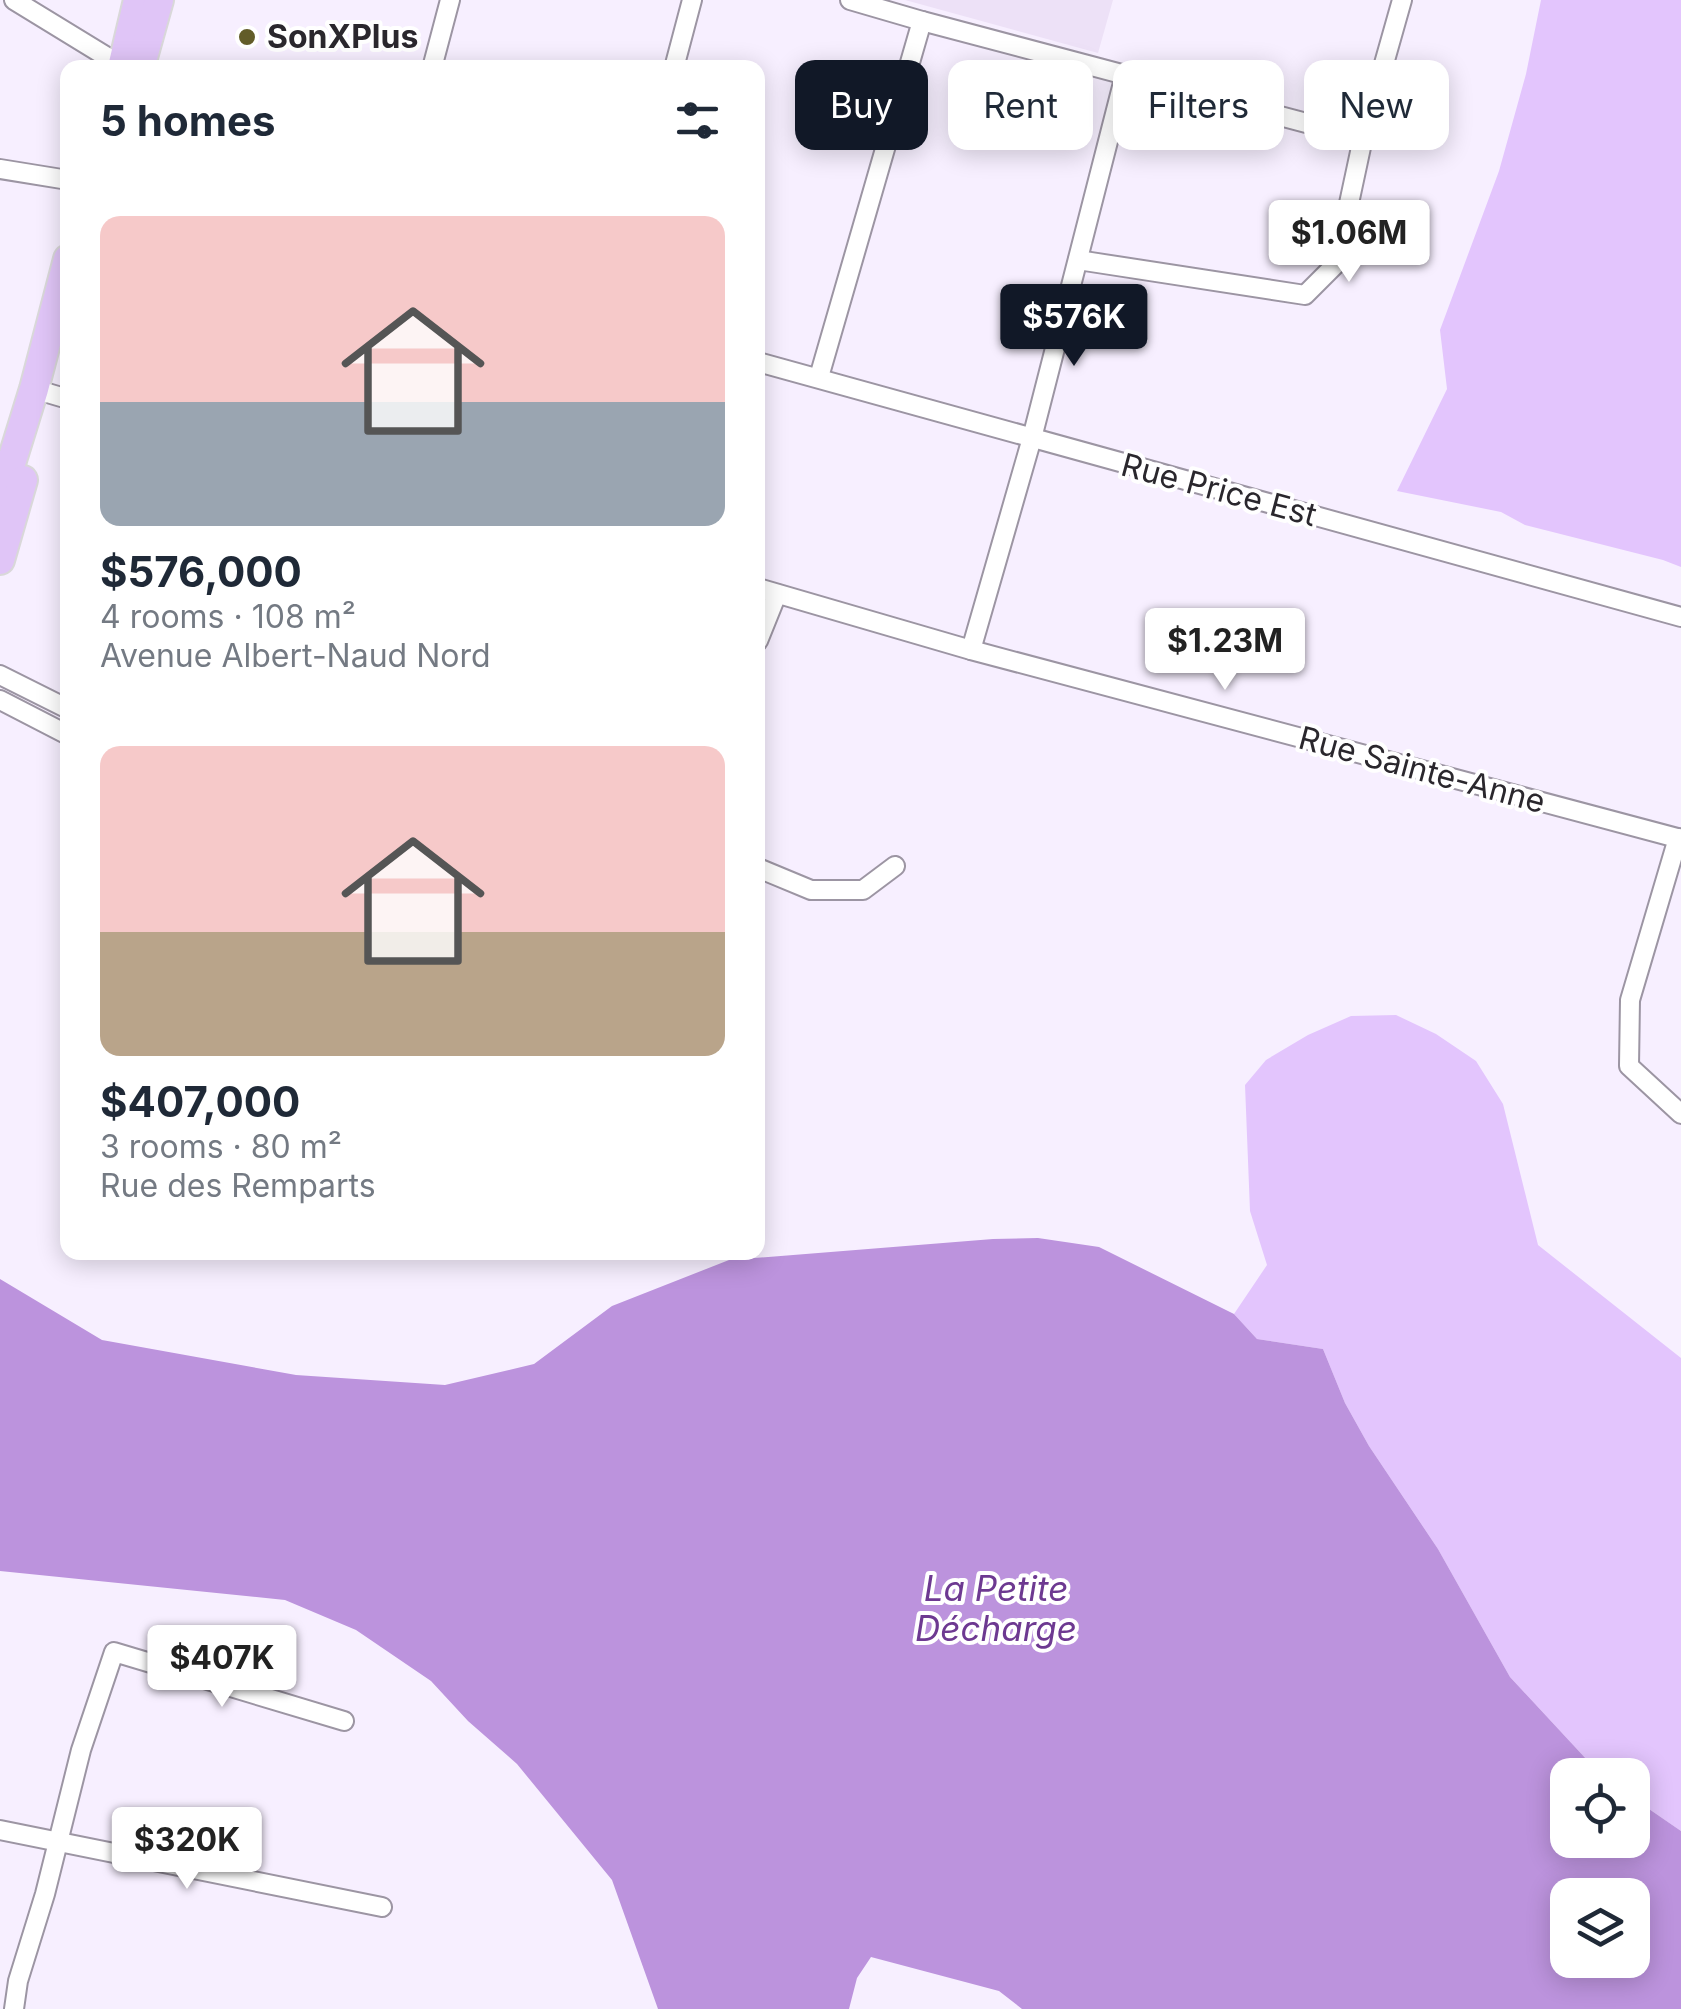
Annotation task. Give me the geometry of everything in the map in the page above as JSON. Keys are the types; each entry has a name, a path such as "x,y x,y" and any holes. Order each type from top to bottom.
{"main road":[{"path":"125,60 138,0"},
{"path":"142,60 159,0"},
{"path":"0,499 50,394 60,319"},
{"path":"0,560 60,360"}],"street":[{"path":"14,0 112,60"},
{"path":"434,60 450,0"},
{"path":"676,60 692,0"},
{"path":"850,0 1113,73"},
{"path":"1385,60 1402,0"},
{"path":"819,378 922,21"},
{"path":"971,650 1032,438 1113,123"},
{"path":"1078,260 1305,295 1336,264 1361,150"},
{"path":"0,169 60,179"},
{"name":"Rue Price Est","path":"765,364 1681,616"},
{"name":"Rue Sainte-Anne","path":"765,590 971,650 1679,838"},
{"path":"765,624 777,594"},
{"path":"0,675 60,705"},
{"path":"0,700 60,731"},
{"path":"1679,838 1630,1000 1628,1066 1681,1114"},
{"path":"765,871 811,890 864,890 895,866"},
{"path":"14,2009 18,1981 82,1750 114,1652 344,1722"},
{"path":"0,1830 382,1907"}],"shaded area":[{"path":"905,0 1113,0 1098,53"},
{"path":"1541,0 1681,0 1681,567 1525,525 1501,512 1397,491 1447,389 1440,330 1499,171 1526,74"},
{"path":"1396,1015 1436,1034 1476,1061 1503,1104 1538,1245 1681,1358 1681,1831 1650,1810 1650,1758 1585,1758 1510,1677 1438,1549 1369,1446 1345,1403 1323,1349 1257,1339 1234,1314 1267,1265 1250,1211 1245,1085 1266,1060 1351,1016"}],"water":[{"name":"La Petite Décharge","path":"1038,1238 1099,1247 1234,1314 1257,1339 1323,1349 1345,1403 1369,1446 1438,1549 1510,1677 1585,1758 1550,1758 1550,1858 1650,1858 1650,1810 1681,1831 1681,2009 1022,2009 999,1991 871,1957 857,1978 849,2009 658,2009 612,1880 517,1764 468,1721 431,1681 356,1630 285,1600 0,1571 0,1279 102,1340 296,1375 445,1385 534,1364 612,1306 729,1260 993,1239"}],"place":[{"name":"SonXPlus","path":"247,37"}]}
